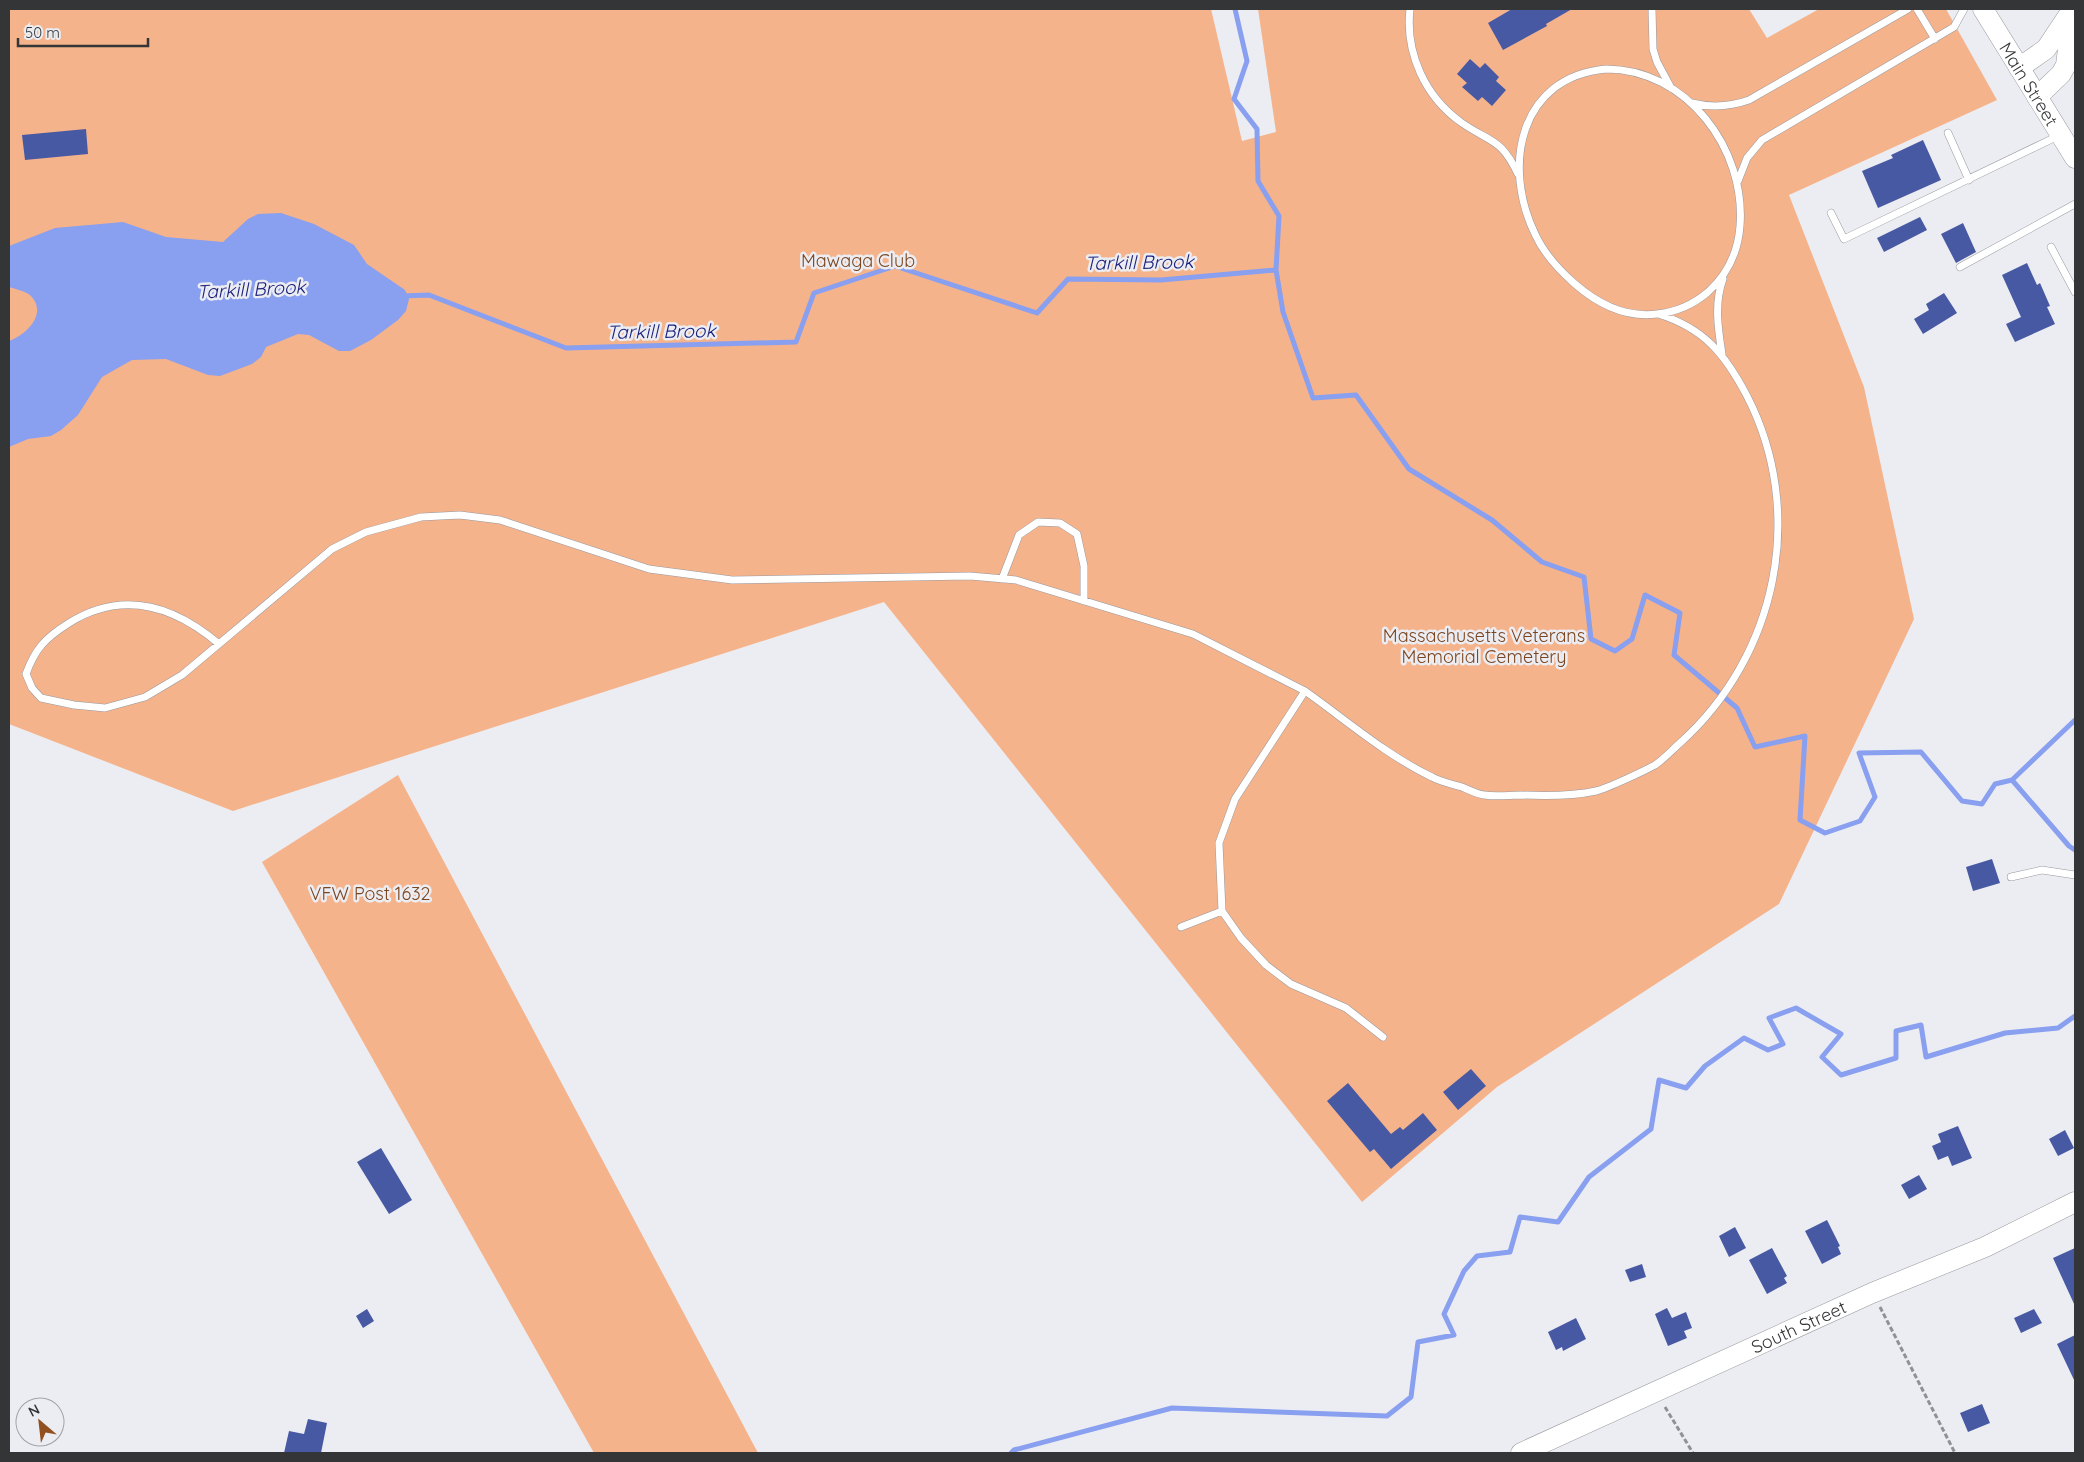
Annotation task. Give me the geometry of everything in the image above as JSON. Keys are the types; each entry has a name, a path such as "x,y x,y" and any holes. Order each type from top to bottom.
{"street":[{"name":"Main Street","path":"1983,9 2075,158"},
{"path":"2019,68 2046,48 2073,9"},
{"path":"2037,97 2061,74 2066,65 2073,9"},
{"name":"South Street","path":"1521,1453 1872,1293 1944,1262 1985,1247 2075,1202"}],"lane":[{"path":"1410,9 1410,35 1413,52 1426,85 1449,112 1463,124 1498,143 1506,152 1520,177"},
{"path":"1652,9 1653,49 1657,62 1671,88"},
{"path":"1691,103 1715,107 1749,100 1908,9"},
{"path":"1917,9 1935,39"},
{"path":"1738,184 1747,158 1770,134 1954,28 1964,9"},
{"path":"1616,69 1644,75 1671,88 1691,103 1707,120 1721,139 1731,161 1738,184 1740,208 1739,238 1734,257 1724,274 1711,290 1695,302 1677,310 1658,314 1628,313 1609,307 1583,291 1548,256 1535,236 1523,201 1520,177 1520,148 1528,120 1545,96 1560,84 1587,72 1616,69"},
{"path":"1948,133 1969,180"},
{"path":"1831,213 1844,239 1969,180 2060,134"},
{"path":"1960,267 2075,204"},
{"path":"2051,247 2075,292"},
{"path":"1722,355 1719,333 1718,292 1724,274"},
{"path":"218,644 190,622 162,611 135,604 109,605 82,615 62,627 38,647 26,674 32,688 42,698 74,705 105,708 145,697 182,675 332,549 366,532 421,518 460,515 500,520 648,569 732,580 970,576 1016,580 1193,634 1304,691 1392,753 1432,778 1484,795 1544,796 1597,791 1657,764 1702,723 1727,691 1753,644 1768,605 1776,559 1779,524 1776,490 1770,457 1754,410 1722,355 1697,331 1674,319 1658,314"},
{"path":"1002,579 1019,535 1038,522 1060,523 1077,534 1084,566 1084,601"},
{"path":"1304,691 1235,799 1219,843 1222,911 1241,938 1266,965 1292,984 1346,1008 1383,1037"},
{"path":"2011,877 2042,870 2075,875"},
{"path":"1181,927 1222,911"}],"path":[{"path":"1872,1293 1955,1453"},
{"path":"1656,1392 1694,1453"}],"green space":[{"name":"Massachusetts Veterans Memorial Cemetery","path":"9,9 1211,9 1242,141 1276,132 1258,9 1749,9 1767,38 1819,9 1946,9 1997,100 1789,195 1864,387 1914,619 1779,904 1497,1087 1362,1202 884,602 233,811 9,724"},
{"name":"VFW Post 1632","path":"398,775 758,1453 594,1453 262,862"}],"water":[{"path":"281,213 314,224 354,245 367,264 405,290 409,299 406,311 398,320 371,340 350,351 339,351 309,335 298,334 266,347 261,357 252,364 220,376 208,375 166,359 132,360 102,377 78,415 61,430 51,436 28,439 9,447 9,341 28,329 36,317 37,310 36,303 29,294 9,287 9,246 55,228 123,222 166,237 223,242 248,219 258,214"}],"building":[{"path":"1512,9 1572,9 1546,24 1547,26 1503,50 1488,23"},
{"path":"1470,59 1480,68 1485,63 1499,77 1496,81 1506,90 1492,106 1482,97 1478,101 1462,87 1467,83 1457,74"},
{"path":"86,129 88,154 25,160 22,135"},
{"path":"1923,140 1941,180 1878,208 1862,171 1893,158 1891,155"},
{"path":"1920,217 1927,230 1884,252 1877,238"},
{"path":"1963,223 1976,252 1956,263 1941,234"},
{"path":"2027,263 2037,285 2040,283 2050,306 2047,307 2055,324 2015,342 2006,324 2021,317 2002,275"},
{"path":"1944,293 1957,313 1923,334 1914,319 1929,310 1926,304"},
{"path":"1992,859 2000,883 1973,891 1966,867"},
{"path":"1471,1069 1486,1086 1458,1110 1443,1092"},
{"path":"1348,1083 1391,1134 1400,1127 1403,1130 1423,1113 1437,1130 1391,1169 1374,1149 1370,1152 1327,1101"},
{"path":"1958,1126 1972,1158 1952,1166 1948,1156 1938,1160 1932,1146 1941,1142 1938,1134"},
{"path":"2065,1130 2074,1148 2058,1156 2049,1139"},
{"path":"381,1148 412,1200 389,1214 357,1162"},
{"path":"1919,1175 1927,1189 1909,1199 1901,1185"},
{"path":"1827,1220 1840,1246 1838,1247 1841,1254 1822,1264 1805,1231"},
{"path":"1735,1227 1746,1248 1729,1257 1719,1236"},
{"path":"1772,1248 1787,1276 1784,1278 1787,1283 1767,1294 1749,1260"},
{"path":"2075,1248 2075,1306 2053,1258"},
{"path":"1642,1264 1646,1277 1630,1282 1625,1270"},
{"path":"1667,1308 1672,1318 1686,1312 1692,1328 1684,1331 1687,1338 1668,1346 1655,1314"},
{"path":"367,1309 374,1321 363,1328 356,1316"},
{"path":"2034,1309 2042,1323 2021,1333 2014,1318"},
{"path":"1576,1318 1586,1339 1563,1351 1562,1347 1556,1350 1548,1332"},
{"path":"2075,1335 2075,1382 2057,1344"},
{"path":"1982,1404 1990,1423 1968,1432 1960,1413"},
{"path":"308,1419 327,1423 321,1453 284,1453 289,1431 304,1434"}],"waterway":[{"path":"1235,9 1247,61 1234,99 1257,129 1258,181 1279,216 1276,270 1283,312 1313,398 1356,395 1409,469 1492,520 1542,562 1584,577 1591,639 1615,651 1632,639 1645,595 1680,613 1674,655 1737,708 1755,747 1805,736 1800,820 1825,833 1860,821 1875,797 1859,753 1921,752 1962,801 1982,804 1995,784 2012,780 2075,720"},
{"name":"Tarkill Brook","path":"402,296 429,295 566,348 796,342 814,293 895,266 1037,313 1068,279 1161,280 1276,270"},
{"path":"2012,780 2069,846 2075,850"},
{"path":"1011,1453 1014,1450 1172,1408 1387,1416 1411,1397 1418,1342 1454,1335 1444,1314 1464,1271 1477,1256 1510,1252 1520,1217 1558,1222 1589,1177 1651,1129 1659,1080 1686,1088 1705,1066 1744,1038 1768,1050 1783,1044 1769,1018 1796,1008 1841,1034 1822,1057 1841,1075 1896,1058 1896,1031 1921,1025 1926,1057 2005,1033 2058,1028 2075,1016"}],"park label":[{"name":"Mawaga Club","path":"858,260"}]}
